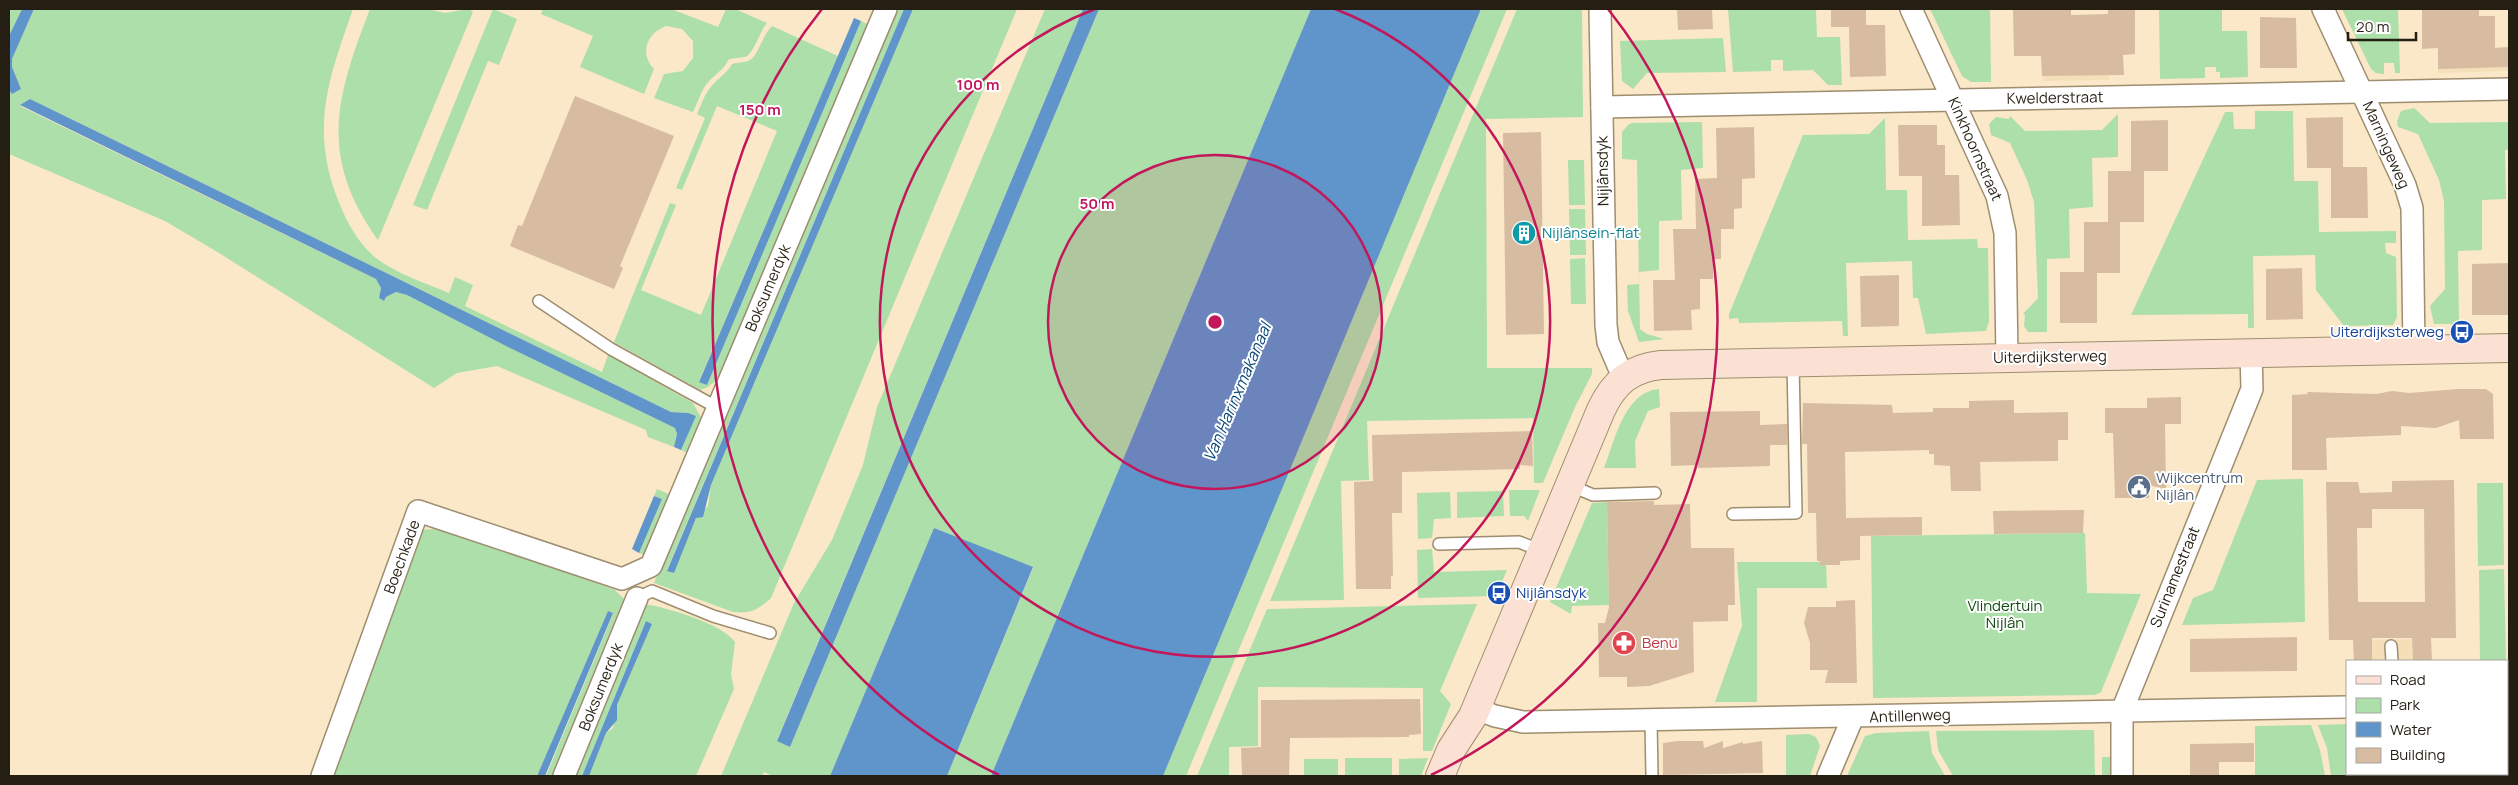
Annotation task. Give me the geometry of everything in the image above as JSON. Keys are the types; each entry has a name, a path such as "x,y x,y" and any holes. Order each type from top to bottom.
{"street":[{"name":"Boksumerdyk","path":"622,579 651,566 886,9"},
{"name":"Nijlânsdyk","path":"1600,9 1606,325 1608,342 1623,377"},
{"name":"Kinkhoornstraat","path":"1911,9 1996,193 2002,214 2005,232 2007,358"},
{"name":"Marningeweg","path":"2323,9 2405,185 2412,208 2414,350"},
{"name":"Kwelderstraat","path":"1602,107 2509,89"},
{"name":"Uiterdijksterweg","path":"1623,377 1635,370 1661,365 2509,348"},
{"name":"Surinamestraat","path":"2122,776 2122,711 2252,389 2252,353"},
{"path":"1440,776 1451,750 1474,713 1607,396 1623,377"},
{"name":"Boechkade","path":"322,776 418,511 622,579"},
{"name":"Boksumerdyk","path":"564,776 637,598"},
{"name":"Antillenweg","path":"1474,713 1523,722 2346,707"},
{"path":"1456,776 1465,756 1474,713"},
{"path":"1828,776 1853,717"}],"lane":[{"path":"538,301 611,348 718,408"},
{"path":"1733,514 1796,513 1793,362"},
{"path":"1569,485 1593,495 1655,494"},
{"path":"1439,544 1519,542 1542,551"},
{"path":"637,598 652,591 713,616 770,633"},
{"path":"2391,646 2392,660"},
{"path":"1651,720 1652,776"}],"shaded area":[{"path":"2509,47 2509,71 2438,73 2438,49"},
{"path":"2109,55 2109,80 2043,81 2041,56"},
{"path":"2431,639 2431,660 2354,660 2353,640"}],"green space":[{"path":"9,9 22,9 9,36"},
{"path":"34,9 353,9 330,83 324,129 325,153 331,178 343,212 360,241 370,253 384,264 411,278 449,293 455,277 473,285 465,306 602,372 608,355 693,403 702,419 690,454 681,450 688,434 688,413 671,412 30,99 20,106 376,279 381,288 379,298 384,301 386,297 396,292 407,295 504,345 675,428 677,434 674,447 648,437 646,430 497,366 457,373 434,388 165,221 9,154 9,90 12,94 21,89 12,67 12,59"},
{"path":"370,9 428,9 445,13 468,9 473,12 378,240 359,210 347,181 340,153 339,126 348,70"},
{"path":"493,9 517,19 499,65 488,61 427,210 413,205"},
{"path":"543,9 671,9 718,27 726,9 735,9 767,23 748,55 729,59 724,67 708,82 693,112 654,98 664,74 683,71 693,58 693,41 682,29 666,26 659,29 650,38 646,50 649,63 654,69 644,94 580,67 593,36 541,14"},
{"path":"895,9 904,9 667,570 673,573 696,518 708,506 711,485 913,9 1017,9 771,598 754,610 733,612 654,583"},
{"path":"1045,9 1083,9 777,740 790,747 1099,9 1311,9 991,776 947,776 1033,568 934,528 830,776 773,776 764,772 762,776 721,776 794,603 832,540 863,465 877,407"},
{"path":"1481,9 1507,9 1186,776 1163,776"},
{"path":"1517,9 1582,9 1583,117 1486,119 1487,368 1592,368 1592,374 1575,407 1543,483 1534,483 1533,418 1367,421 1369,480 1341,481 1344,600 1270,601"},
{"path":"1728,9 1816,9 1817,37 1840,37 1842,85 1828,85 1813,70 1783,71 1783,60 1771,60 1771,71 1733,72"},
{"path":"1930,9 1990,9 1991,82 1971,82 1962,76"},
{"path":"2159,9 2222,9 2222,31 2247,31 2248,77 2220,78 2220,72 2216,72 2216,67 2205,67 2205,78 2160,79"},
{"path":"2342,9 2398,9 2400,73 2395,73 2394,63 2384,63 2384,74 2376,73 2371,69"},
{"path":"861,21 871,26 719,379 700,390 614,342 670,203 676,205 641,290 701,315 777,131 717,106 682,190 676,188 705,118 697,114 710,88 732,64 746,62 755,56 765,35 772,26 838,56 699,381 707,385"},
{"path":"1723,38 1726,72 1647,73 1633,89 1622,81 1620,41"},
{"path":"2414,108 2430,123 2509,122 2509,150 2505,150 2506,199 2482,200 2482,250 2458,251 2459,324 2434,324 2430,306 2445,289 2444,201 2439,180 2418,134 2398,127 2397,121 2401,111"},
{"path":"2255,111 2293,111 2294,181 2318,181 2319,232 2396,231 2396,243 2385,243 2386,253 2396,257 2397,317 2393,325 2344,326 2316,290 2315,255 2253,256 2254,328 2248,328 2248,314 2131,315 2225,112 2233,112 2234,129 2255,129"},
{"path":"2118,114 2118,157 2092,158 2093,207 2069,209 2070,258 2047,259 2047,332 2028,332 2024,326 2025,315 2023,314 2038,298 2034,202 2027,180 2010,143 1991,135 1989,124 1996,117 2009,119 2010,116 2025,131 2102,130"},
{"path":"1885,118 1886,190 1907,190 1908,240 1977,239 1978,248 1988,248 1989,321 1986,331 1926,334 1918,298 1913,298 1912,261 1846,263 1848,336 1843,336 1842,321 1739,323 1738,318 1729,319 1729,314 1803,135 1869,134"},
{"path":"1702,122 1703,168 1681,170 1682,220 1659,221 1659,270 1639,272 1640,329 1647,334 1664,339 1639,342 1628,311 1627,285 1639,284 1637,160 1622,159 1622,132 1629,124 1633,123"},
{"path":"1568,160 1584,160 1585,205 1569,205"},
{"path":"1569,209 1585,209 1586,255 1570,255"},
{"path":"1585,258 1586,304 1571,304 1570,259"},
{"path":"1659,389 1660,407 1648,411 1635,441 1636,468 1604,468 1622,420 1629,408 1647,392"},
{"path":"2303,479 2305,622 2182,625 2193,598 2213,590 2257,480"},
{"path":"2477,483 2503,483 2504,565 2478,566"},
{"path":"657,489 673,496 647,556 639,553 662,499 654,496"},
{"path":"1509,490 1540,490 1528,521 1524,516 1510,516"},
{"path":"1503,491 1504,516 1457,518 1457,492"},
{"path":"1450,492 1451,518 1434,519 1432,538 1418,539 1417,493"},
{"path":"1607,502 1609,605 1572,606 1571,614 1550,602 1592,503"},
{"path":"444,528 615,590 628,603 556,776 546,776 613,614 608,611 537,776 334,776 422,530"},
{"name":"Vlindertuin Nijlân","path":"2085,533 2087,593 2141,594 2101,692 2095,695 1873,698 1871,536"},
{"path":"1432,549 1434,572 1507,570 1496,596 1418,598 1417,550"},
{"path":"1737,562 1826,562 1827,588 1757,588 1757,702 1715,702 1742,626"},
{"path":"2504,569 2506,660 2480,660 2479,570"},
{"path":"645,604 693,617 728,635 735,642 731,674 734,689 696,776 589,776 606,733 613,728 617,705 652,624 646,621 582,776 574,776"},
{"path":"1477,604 1440,691 1451,704 1432,751 1423,751 1423,688 1258,687 1258,746 1229,747 1229,776 1197,776 1267,609"},
{"path":"2509,721 2509,776 2459,776 2508,775"},
{"path":"2346,724 2346,775 2410,776 2331,776 2327,748 2318,725"},
{"path":"2311,725 2320,750 2325,776 2255,776 2255,726"},
{"path":"2094,730 2095,776 1953,776 1938,750 1936,731"},
{"path":"1929,731 1932,753 1945,776 1847,776 1865,736 1876,733"},
{"path":"1809,734 1816,737 1820,746 1810,776 1786,776 1786,735"},
{"path":"2102,757 2113,757 2114,776 2102,776"},
{"path":"1345,758 1392,758 1392,776 1345,776"},
{"path":"1428,758 1421,776 1399,776 1399,759"},
{"path":"1304,759 1338,759 1338,776 1304,776"}],"water":[{"path":"22,9 34,9 12,59 12,67 21,89 12,94 9,90 9,36"},
{"path":"904,9 913,9 711,485 703,517 696,518 674,573 667,571"},
{"path":"1083,9 1099,9 790,747 777,741"},
{"name":"Van Harinxmakanaal","path":"1311,9 1481,9 1163,776 991,776"},
{"path":"854,18 861,21 707,385 699,382"},
{"path":"30,99 671,412 688,413 696,416 681,450 674,447 677,434 675,428 504,345 407,295 396,292 386,297 384,301 379,298 381,288 376,279 20,105"},
{"path":"654,496 662,499 639,553 632,549"},
{"path":"934,528 1033,567 947,776 830,776"},
{"path":"608,611 613,613 545,776 537,776"},
{"path":"646,621 652,624 617,705 617,720 606,733 589,776 582,776"}],"building":[{"path":"1677,9 1712,9 1713,29 1678,30"},
{"path":"1831,9 1866,9 1866,25 1885,25 1886,76 1850,77 1849,27 1831,27"},
{"path":"2013,9 2071,9 2071,15 2108,14 2108,9 2135,9 2135,54 2123,55 2124,75 2042,76 2041,56 2014,56"},
{"path":"2422,9 2479,9 2479,16 2495,16 2495,48 2509,47 2509,67 2438,69 2438,48 2422,49"},
{"path":"2260,17 2296,18 2297,68 2260,68"},
{"path":"575,96 674,136 620,266 623,268 614,289 510,246 518,225 522,226"},
{"path":"2343,117 2343,167 2367,167 2368,218 2331,218 2331,168 2307,168 2306,118"},
{"path":"2168,120 2168,171 2144,171 2144,222 2120,222 2120,273 2097,273 2097,323 2060,323 2060,272 2084,272 2084,222 2108,222 2108,171 2131,171 2131,121"},
{"path":"1898,125 1937,125 1937,145 1945,145 1945,175 1959,175 1960,225 1922,226 1922,176 1899,176"},
{"path":"1754,127 1755,178 1742,179 1742,208 1734,209 1734,229 1721,229 1721,259 1713,259 1713,279 1700,279 1700,309 1691,310 1692,330 1654,331 1653,280 1675,280 1673,229 1696,229 1695,179 1717,178 1716,128"},
{"name":"Nijlânsein-flat","path":"1541,132 1544,334 1506,335 1503,133"},
{"path":"2509,263 2509,315 2472,315 2472,264"},
{"path":"2302,268 2303,319 2266,320 2266,269"},
{"path":"1899,275 1899,326 1861,327 1860,276"},
{"path":"2486,389 2493,394 2494,439 2460,439 2459,420 2436,428 2401,426 2401,435 2326,438 2327,470 2292,470 2292,395 2308,394 2307,392 2376,394 2392,391 2409,393"},
{"path":"2181,397 2181,424 2165,424 2166,489 2149,485 2149,498 2115,498 2113,433 2105,433 2105,408 2147,408 2147,398"},
{"path":"2014,400 2014,413 2068,412 2068,440 2058,440 2058,461 1980,462 1981,491 1951,491 1950,466 1934,465 1934,454 1929,454 1929,450 1845,452 1846,518 1922,517 1922,535 1860,536 1860,560 1840,561 1840,565 1820,565 1820,561 1817,561 1816,513 1808,513 1807,444 1802,444 1803,403 1892,405 1893,413 1933,412 1933,408 1969,408 1969,401"},
{"path":"1760,411 1760,425 1787,424 1787,445 1770,445 1770,466 1698,468 1698,465 1671,466 1670,412"},
{"path":"1532,431 1533,466 1520,465 1520,469 1402,472 1402,513 1392,513 1393,576 1391,576 1391,589 1356,589 1354,482 1373,481 1372,435"},
{"path":"2454,480 2456,638 2431,638 2432,660 2413,660 2412,638 2372,638 2372,660 2354,660 2353,640 2329,640 2326,482 2358,482 2360,493 2392,492 2392,481","holes":["2372,509 2424,509 2425,602 2358,602 2357,528 2372,528"]},
{"path":"1654,501 1654,505 1690,504 1691,548 1734,548 1735,605 1728,605 1728,621 1693,622 1694,672 1649,686 1627,687 1627,677 1599,677 1598,623 1605,623 1609,607 1607,502"},
{"path":"2084,510 2083,533 1994,534 1993,511"},
{"path":"1855,600 1857,683 1825,683 1828,670 1810,670 1810,643 1804,623 1808,607 1836,607 1836,601"},
{"path":"2297,637 2297,671 2190,672 2190,639"},
{"path":"1420,699 1421,734 1409,735 1409,737 1290,738 1289,776 1242,776 1241,748 1261,747 1261,700"},
{"path":"1703,741 1704,748 1723,741 1723,748 1743,742 1743,744 1762,741 1763,773 1663,775 1663,743"},
{"path":"2254,743 2254,762 2219,762 2219,776 2190,776 2190,744"}],"place":[{"name":"Nijlânsein-flat","path":"1524,233"},
{"name":"Uiterdijksterweg","path":"2462,332"},
{"name":"Wijkcentrum Nijlân","path":"2139,487"},
{"name":"Nijlânsdyk","path":"1499,593"},
{"name":"Benu","path":"1624,643"}]}
